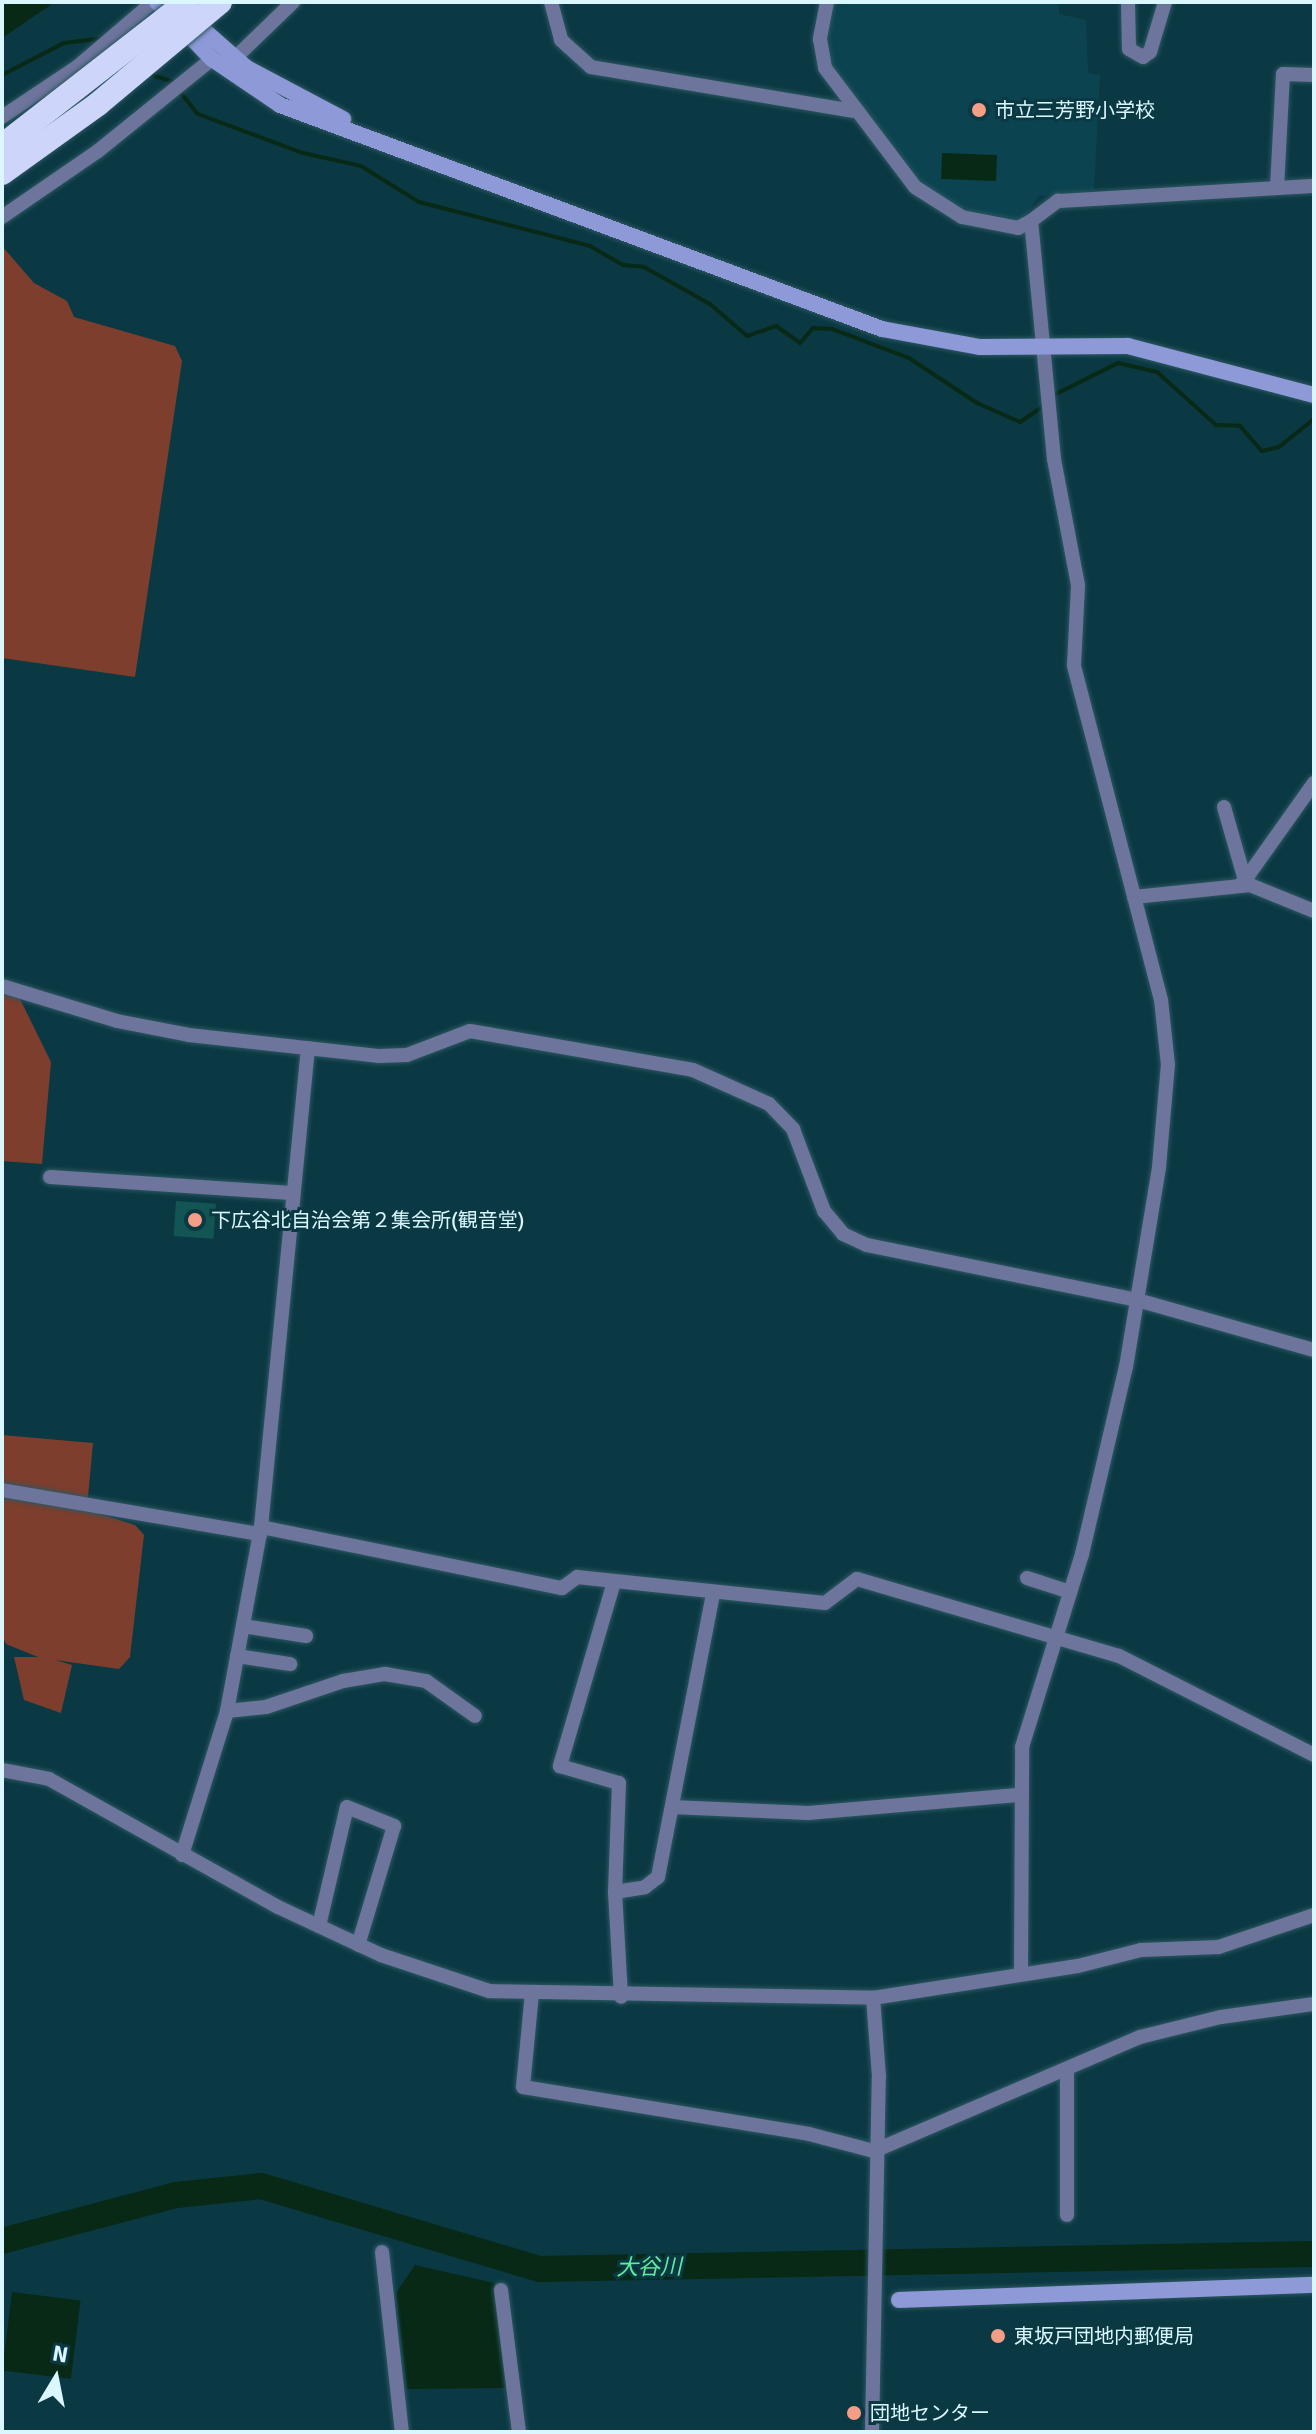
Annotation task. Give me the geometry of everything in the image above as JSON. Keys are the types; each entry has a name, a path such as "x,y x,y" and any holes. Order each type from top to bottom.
{"highway":[{"path":"2,146 187,2"},
{"path":"2,173 98,104 220,2"}],"street":[{"path":"2,117 101,47 155,2 212,59 280,105 893,332 968,346 1150,349 1314,395"},
{"path":"173,2 235,58 331,114 440,162"},
{"path":"235,58 293,2"},
{"path":"551,2 561,40 591,67 853,111"},
{"path":"827,2 821,58 853,111 931,203 982,223 1018,228 1058,201 1314,186"},
{"path":"1128,2 1129,49 1143,57 1150,52 1165,2"},
{"path":"2,217 98,151 212,59"},
{"path":"1277,188 1283,74 1314,75"},
{"path":"1021,1974 1022,1747 1070,1592 1137,1300 1168,1065 1161,1000 1074,665 1078,585 1042,346 1031,221"},
{"path":"1242,883 1314,783"},
{"path":"1224,807 1242,883"},
{"path":"1134,897 1242,883 1314,911"},
{"path":"2,986 117,1021 308,1048 407,1055 470,1031 693,1070 769,1104 793,1129 824,1211 843,1234 867,1245 1137,1300 1314,1350"},
{"path":"182,1855 227,1711 260,1530 291,1193 308,1048"},
{"path":"50,1177 291,1193"},
{"path":"2,1490 260,1530 562,1588 577,1577 713,1593 772,1593 825,1603 857,1579 1057,1635 1168,1675 1314,1755"},
{"path":"1027,1578 1070,1592"},
{"path":"614,1582 560,1766 619,1783 615,1892 621,1997"},
{"path":"615,1892 645,1887 658,1877 713,1593"},
{"path":"243,1626 306,1636"},
{"path":"237,1656 290,1664"},
{"path":"227,1711 266,1707 343,1681 385,1674 426,1681 475,1716"},
{"path":"2,1770 49,1779 182,1855 358,1945 489,1991 621,1997 873,1998 1021,1974 1141,1950 1219,1947 1314,1915"},
{"path":"672,1807 808,1813 1020,1795"},
{"path":"319,1926 347,1807 394,1826 358,1945"},
{"path":"532,1993 523,2087 809,2134 874,2151 1067,2069 1178,2026 1314,2004"},
{"path":"872,2432 878,2312 872,2278 874,2151 879,2077 873,1998"},
{"path":"1067,2069 1067,2215"},
{"path":"382,2252 402,2432"},
{"path":"878,2312 899,2300 1314,2285"},
{"path":"501,2290 519,2432"}],"shaded area":[{"path":"8,2 55,2 2,38 2,6"},
{"name":"市立三芳野小学校","path":"833,2 1059,2 1059,14 1086,20 1088,73 1100,75 1094,190 1039,196 1022,220 960,210 928,194 834,73 826,50"},
{"path":"942,153 997,155 996,181 941,179"},
{"path":"2,246 34,283 67,301 74,317 175,346 182,361 135,677 2,658"},
{"path":"2,993 20,999 51,1062 42,1164 2,1161"},
{"path":"2,1435 93,1443 88,1497 100,1514 135,1525 144,1535 130,1657 119,1669 55,1660 72,1665 61,1713 24,1700 14,1657 38,1657 6,1644 2,1636"},
{"path":"415,2265 494,2283 505,2388 407,2389 396,2293"},
{"path":"12,2292 80,2300 71,2379 2,2370"}],"building":[{"name":"下広谷北自治会第２集会所(観音堂)","path":"176,1201 216,1204 213,1239 174,1236"}],"waterway":[{"path":"2,75 64,43 103,38"},
{"path":"149,74 177,83"},
{"path":"180,92 198,114 303,153 361,166 419,202 590,246 623,265 644,267 710,304 747,336 776,326 800,343 813,328 832,329 909,358 977,403 1020,422 1044,406"},
{"path":"1052,396 1118,363 1157,372 1216,425 1240,426 1262,451 1279,447 1314,419"},
{"name":"大谷川","path":"2,2241 176,2195 261,2186 540,2269 1314,2254"}],"place":[{"name":"市立三芳野小学校","path":"979,110"},
{"name":"下広谷北自治会第２集会所(観音堂)","path":"195,1220"},
{"name":"東坂戸団地内郵便局","path":"998,2336"},
{"name":"団地センター","path":"854,2413"}]}
